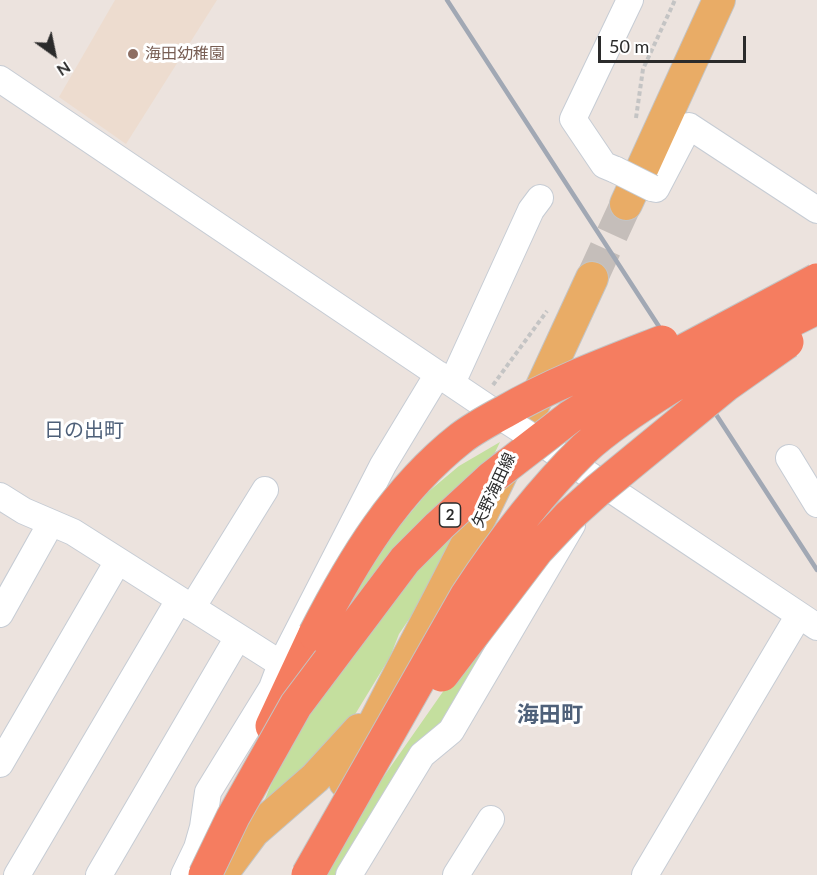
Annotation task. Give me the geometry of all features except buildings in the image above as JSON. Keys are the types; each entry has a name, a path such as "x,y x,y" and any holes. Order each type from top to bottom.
{"highway":[{"path":"220,875 268,736 315,634 358,554 383,519 435,461 462,437 529,398 817,279"},
{"name":"2","path":"205,875 233,817 296,705 405,560 439,526 490,478 570,417 636,376 817,279"},
{"path":"308,875 467,595 541,494 585,448 637,409 715,360 817,308"},
{"path":"302,875 343,824 408,721 537,550 598,490 726,385 768,354 817,323"}],"main road":[{"path":"626,204 719,0"},
{"name":"矢野海田線","path":"302,875 386,697 478,524 592,278"},
{"name":"矢野海田線","path":"220,875 252,832 315,778 386,697"}],"street":[{"path":"630,0 573,119 604,165 656,189 689,126 817,210"},
{"path":"0,79 808,621 645,875"},
{"path":"184,875 197,848 203,827 208,792 272,688 281,664 383,465 445,379 531,210 540,198"},
{"path":"789,458 817,504"},
{"path":"349,875 422,755 451,730 598,481"},
{"path":"17,875 186,604 265,490"},
{"path":"0,497 24,511 73,532 281,664"},
{"path":"0,614 51,523"},
{"path":"0,764 118,561"},
{"path":"99,875 238,637"},
{"path":"456,875 491,819"}],"path":[{"path":"635,123 643,69 675,0"},
{"path":"489,391 549,308"}],"shaded area":[{"name":"海田幼稚園","path":"115,0 217,0 126,144 59,97"}],"green space":[{"path":"500,442 418,606 399,634 390,657 351,721 261,809 344,606 391,536 428,492 459,466"},
{"path":"512,607 451,711 338,875 315,875 456,673"}],"tunnel":[{"path":"592,278 626,204"}],"railway":[{"path":"447,0 817,570"}],"place":[{"name":"海田幼稚園","path":"133,54"}],"district":[{"name":"日の出町","path":"84,431"},
{"name":"海田町","path":"550,715"}]}
